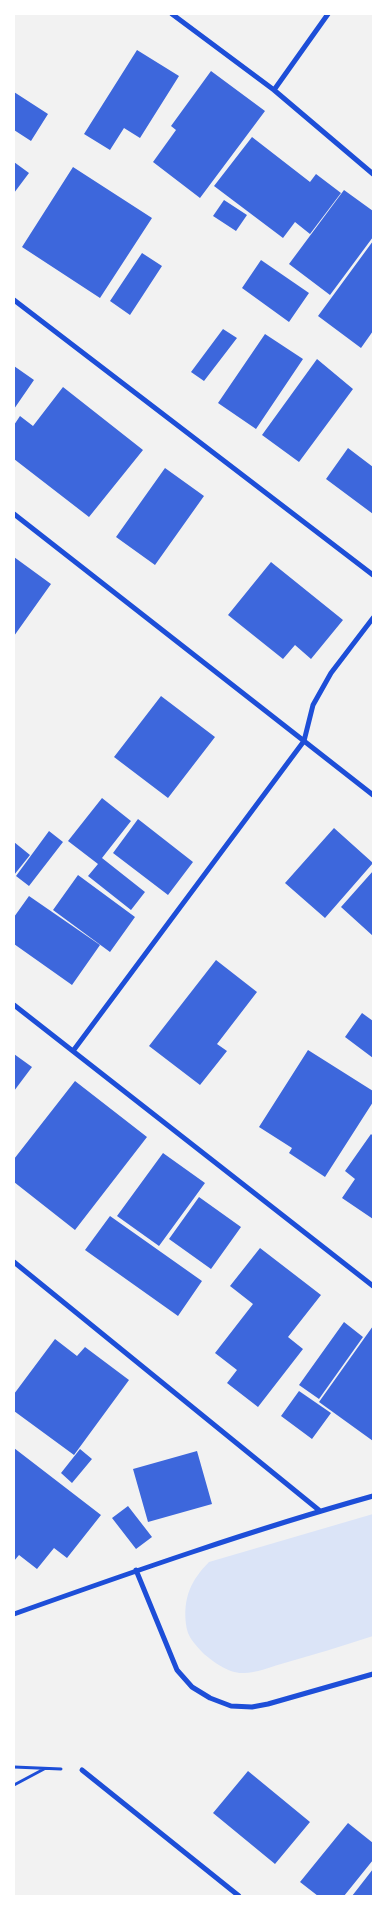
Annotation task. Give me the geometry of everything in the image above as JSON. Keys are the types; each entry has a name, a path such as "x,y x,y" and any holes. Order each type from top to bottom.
{"street":[{"path":"172,14 274,90 373,174"},
{"path":"274,90 328,14"},
{"path":"14,300 373,575"},
{"path":"14,514 373,795"},
{"path":"72,1051 304,742 313,705 331,674 373,618"},
{"path":"14,1005 373,1286"},
{"path":"14,1262 320,1511"},
{"path":"14,1614 136,1570 373,1496"},
{"path":"136,1570 177,1670 192,1687 210,1698 231,1706 252,1707 373,1674"},
{"path":"82,1770 238,1896"}],"path":[{"path":"14,1767 82,1770"},
{"path":"14,1785 46,1768"}],"shaded area":[{"path":"373,1514 373,1636 263,1670 244,1673 233,1672 217,1664 203,1653 192,1640 186,1624 187,1598 197,1576 209,1562"}],"building":[{"path":"137,50 179,76 140,138 124,128 110,150 84,134"},
{"path":"211,71 265,111 200,198 153,162 176,130 171,126"},
{"path":"14,92 48,114 31,141 14,130"},
{"path":"252,137 310,182 316,174 341,193 310,234 295,222 283,238 214,186"},
{"path":"14,162 29,173 14,193"},
{"path":"73,167 152,218 100,298 22,247"},
{"path":"344,190 373,211 373,237 330,295 289,264"},
{"path":"224,200 247,215 236,231 213,216"},
{"path":"373,241 373,331 361,348 318,316"},
{"path":"142,253 162,266 130,315 110,301"},
{"path":"261,260 309,293 289,322 242,288"},
{"path":"223,329 237,338 204,381 191,372"},
{"path":"265,334 303,359 256,429 218,403"},
{"path":"317,359 353,389 299,462 262,435"},
{"path":"14,366 34,380 14,409"},
{"path":"63,387 143,450 89,517 14,459 14,425 20,416 33,426"},
{"path":"348,448 373,467 373,514 326,479"},
{"path":"165,468 204,496 155,565 116,537"},
{"path":"14,557 51,584 14,636"},
{"path":"271,562 343,620 311,659 295,645 283,659 228,615"},
{"path":"161,696 215,737 168,798 114,757"},
{"path":"102,798 131,821 102,858 145,892 131,910 88,876 98,864 68,841"},
{"path":"138,819 193,862 168,895 113,853"},
{"path":"334,828 373,863 325,918 285,883"},
{"path":"49,831 63,842 29,886 16,876"},
{"path":"14,842 30,855 14,875"},
{"path":"373,871 373,936 341,907"},
{"path":"78,875 135,917 110,952 53,910"},
{"path":"29,896 100,945 72,985 14,944 14,917"},
{"path":"216,960 257,992 217,1044 227,1051 200,1085 149,1046"},
{"path":"362,1013 373,1021 373,1058 345,1037"},
{"path":"308,1050 373,1091 373,1102 325,1177 289,1153 292,1148 259,1127"},
{"path":"14,1054 32,1067 14,1091"},
{"path":"75,1081 147,1137 75,1230 14,1182 14,1159"},
{"path":"371,1134 373,1136 373,1219 342,1198 355,1179 345,1171"},
{"path":"163,1153 205,1183 159,1246 117,1216"},
{"path":"199,1197 241,1227 211,1269 169,1239"},
{"path":"110,1216 202,1281 178,1316 85,1250"},
{"path":"260,1248 321,1295 288,1337 303,1349 258,1407 227,1383 237,1370 215,1353 253,1304 230,1286"},
{"path":"344,1322 363,1337 319,1399 299,1385"},
{"path":"373,1326 373,1441 319,1402"},
{"path":"55,1339 77,1356 85,1347 129,1380 74,1455 14,1411 14,1394"},
{"path":"299,1391 331,1413 312,1439 281,1416"},
{"path":"14,1448 101,1515 67,1558 54,1548 37,1569 19,1555 14,1561"},
{"path":"80,1449 92,1459 72,1483 61,1473"},
{"path":"197,1451 212,1504 148,1522 133,1469"},
{"path":"128,1506 152,1537 136,1549 112,1518"},
{"path":"248,1771 310,1822 275,1864 213,1813"},
{"path":"348,1823 373,1843 373,1860 344,1896 318,1896 300,1882"},
{"path":"373,1869 373,1896 352,1896"}]}
